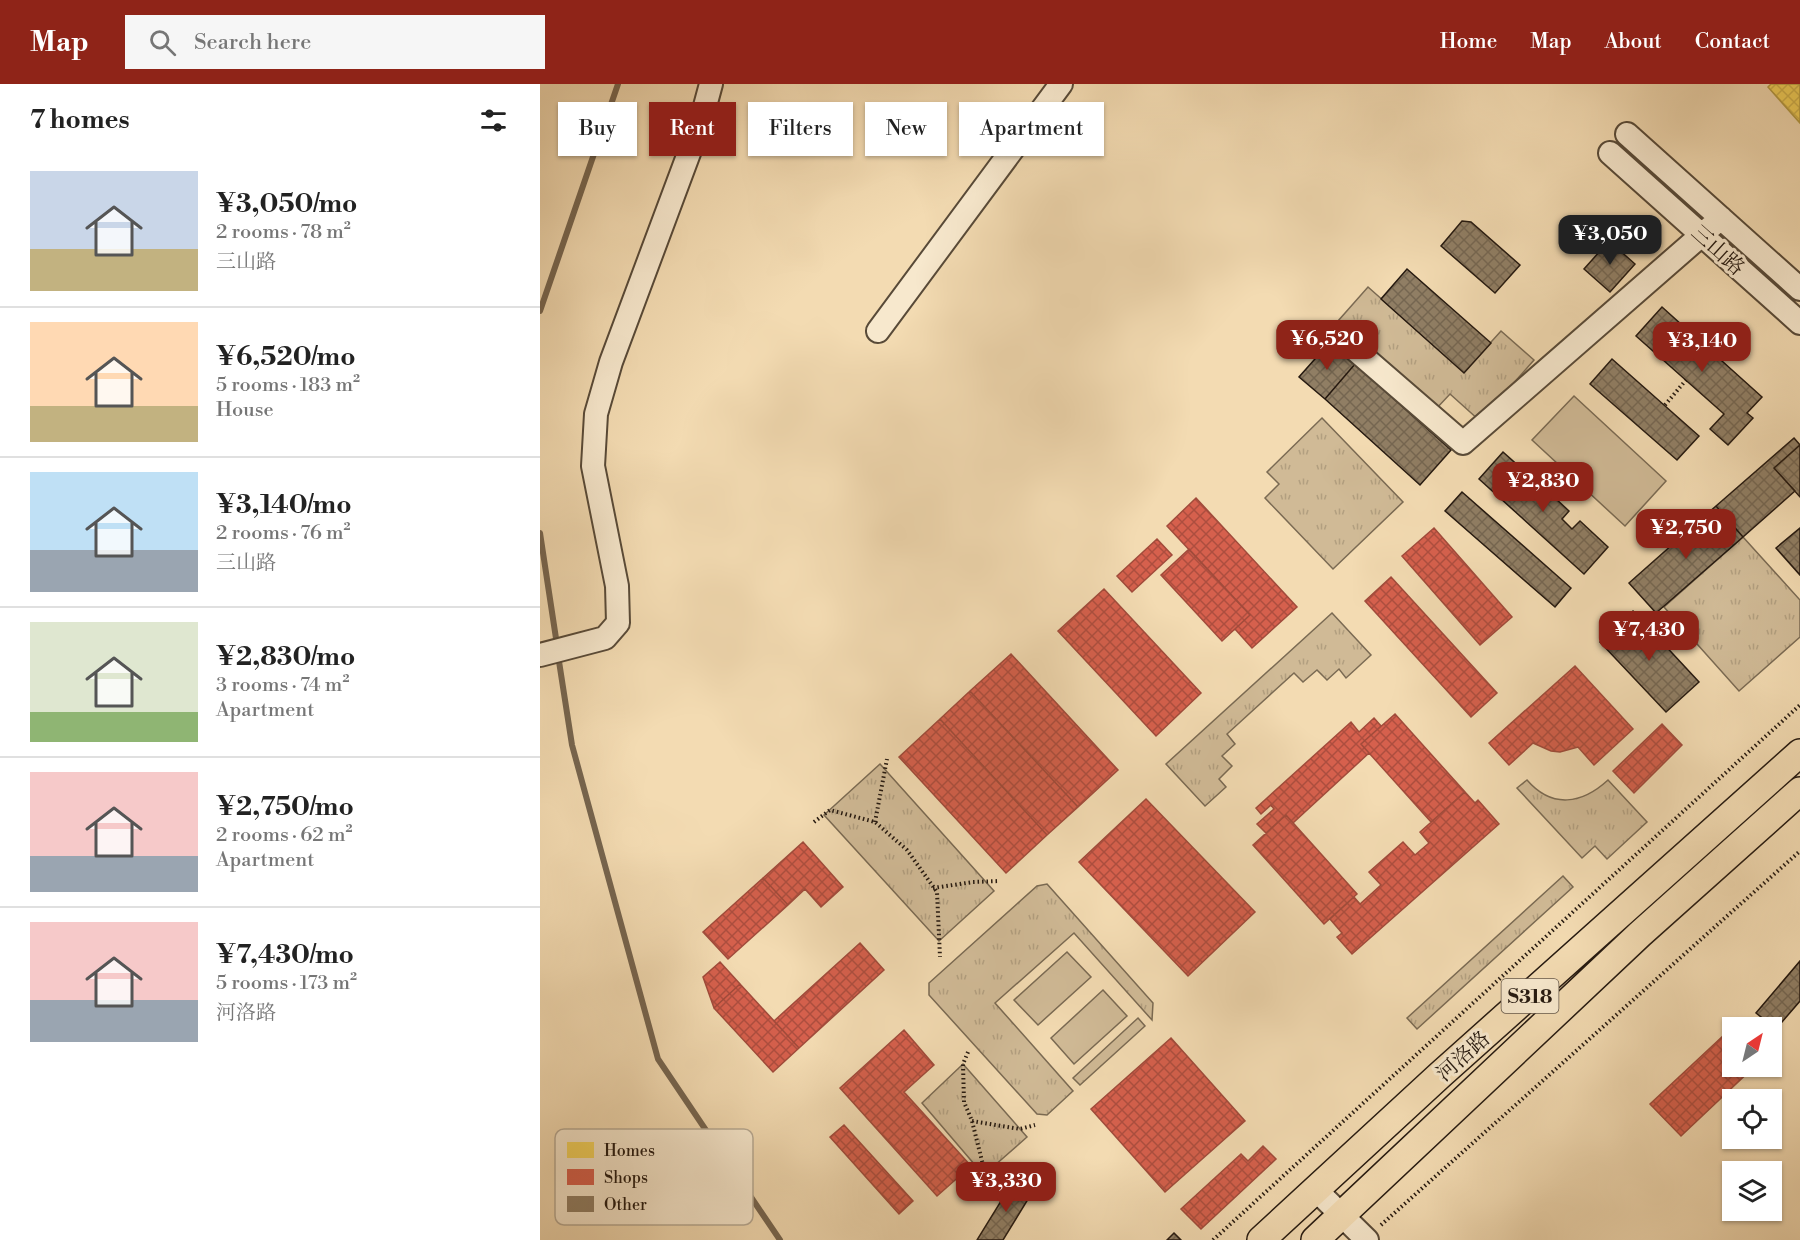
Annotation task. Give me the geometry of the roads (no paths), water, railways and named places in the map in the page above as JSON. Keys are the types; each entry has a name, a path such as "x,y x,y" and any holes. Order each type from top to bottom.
{"main road":[{"name":"河洛路","path":"1261,1240 1440,1075 1800,753"},
{"name":"河洛路","path":"1315,1240 1640,934 1800,791"}],"street":[{"path":"540,655 605,638 618,623 617,586 593,466 596,414 611,362 701,121 711,84"},
{"path":"878,331 1061,84"},
{"name":"三山路","path":"1627,134 1800,289"},
{"name":"三山路","path":"1610,153 1800,323"},
{"path":"1337,334 1463,443 1721,218"},
{"path":"1316,1190 1367,1240"}],"waterway":[{"path":"540,311 618,84"},
{"path":"540,533 557,645"},
{"path":"558,655 572,745 658,1059 705,1129"},
{"path":"753,1200 780,1240"}]}
